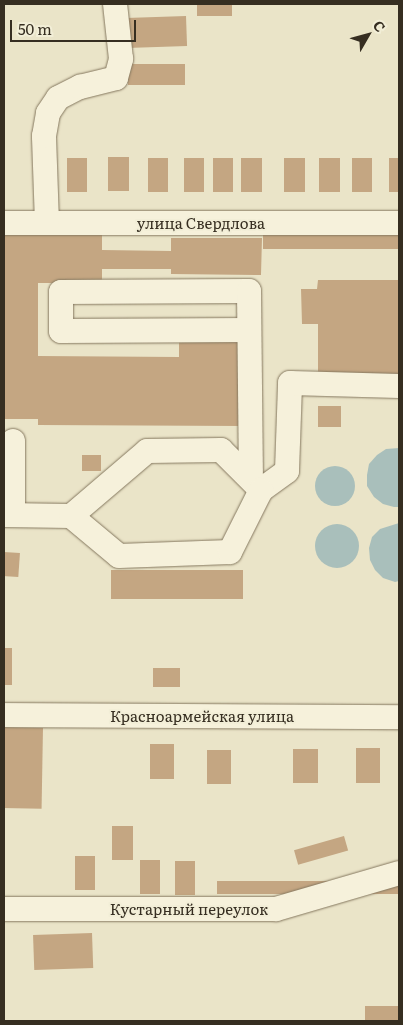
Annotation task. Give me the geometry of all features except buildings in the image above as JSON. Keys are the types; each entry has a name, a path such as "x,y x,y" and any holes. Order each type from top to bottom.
{"street":[{"path":"47,223 44,136 48,113 58,98 80,87 116,78 121,59 115,4"},
{"name":"улица Свердлова","path":"4,223 399,223"},
{"path":"13,441 8,515 71,516 119,556 230,552 256,483 249,291 61,292 61,330 250,330"},
{"path":"256,483 287,471 290,383 399,386"},
{"path":"71,516 146,451 221,450 256,483"},
{"name":"Красноармейская улица","path":"4,715 399,717"},
{"name":"Кустарный переулок","path":"4,909 276,909 399,873"}],"water":[{"path":"399,448 399,507 394,507 383,504 374,497 367,486 367,475 369,464 377,455 386,449"},
{"path":"339,466 346,469 352,475 355,486 354,494 346,503 339,506 331,506 324,503 316,494 315,482 318,475 327,467"},
{"path":"399,523 399,581 395,582 383,578 375,570 370,560 369,548 372,537 380,529"},
{"path":"337,524 349,528 355,534 359,546 355,558 349,564 337,568 325,564 319,558 315,546 319,534 325,528"}]}
